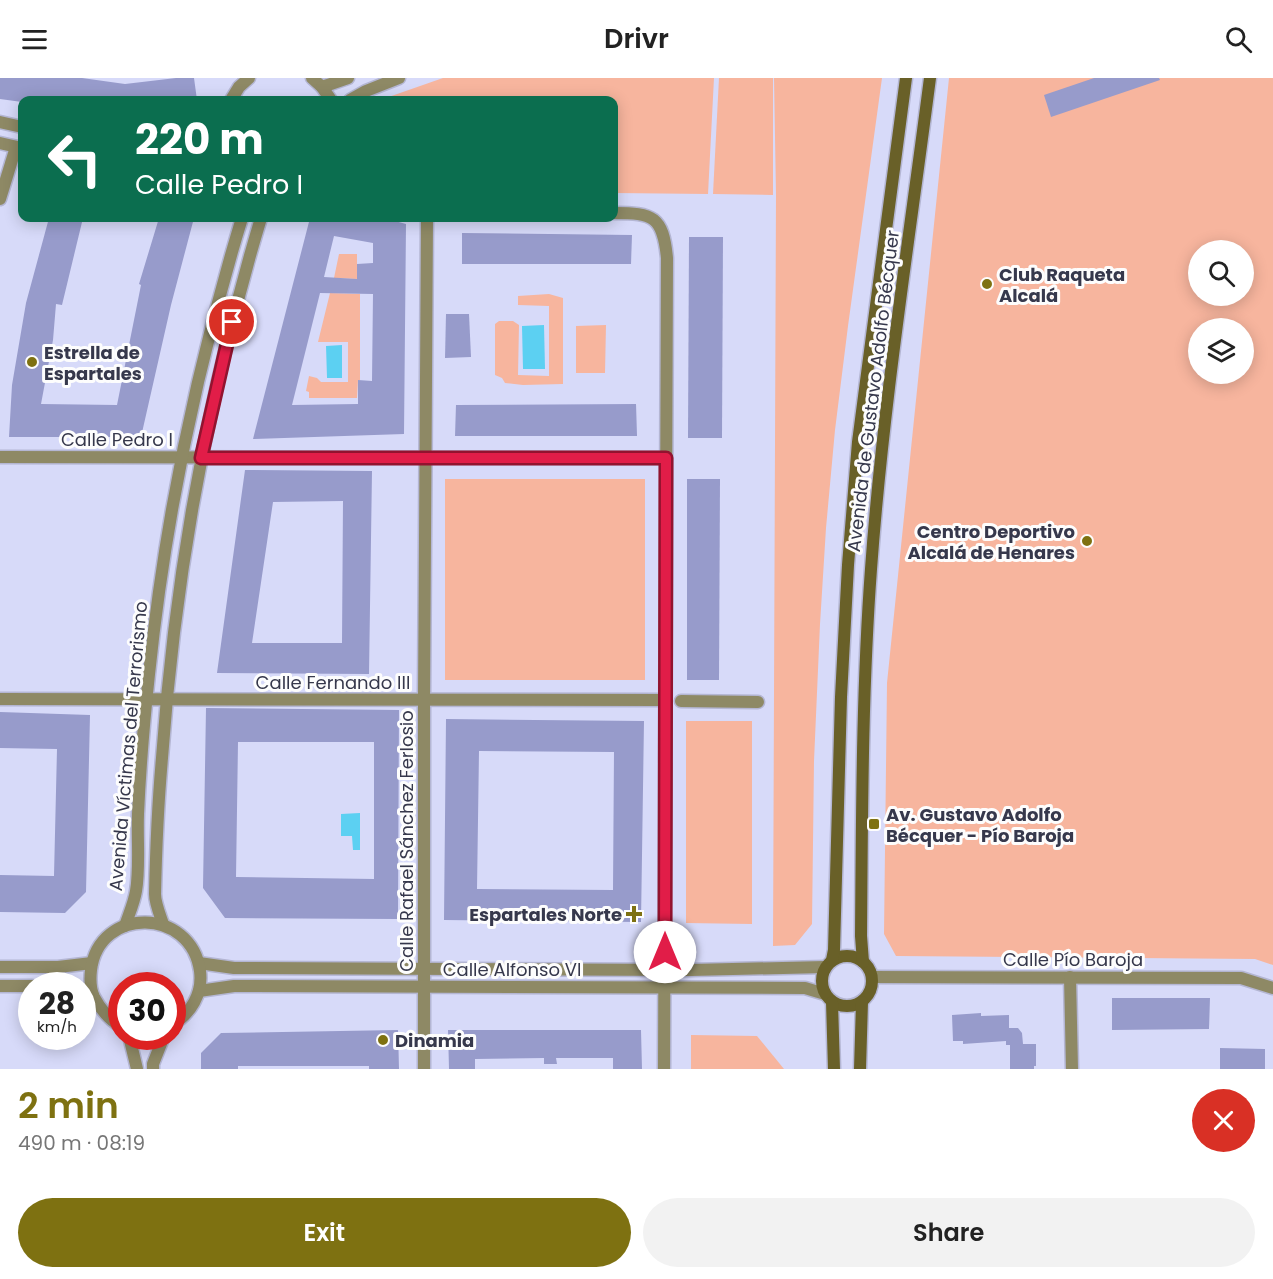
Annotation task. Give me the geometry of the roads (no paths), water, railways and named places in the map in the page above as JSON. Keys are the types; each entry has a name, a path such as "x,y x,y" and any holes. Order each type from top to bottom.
{"street":[{"path":"233,96 249,78"},
{"path":"312,78 328,96"},
{"path":"322,87 348,78"},
{"path":"357,96 399,78"},
{"name":"Avenida de Gustavo Adolfo Bécquer","path":"829,964 834,950 841,697 858,442 906,78"},
{"name":"Avenida de Gustavo Adolfo Bécquer","path":"863,962 861,936 864,684 871,567 881,447 930,78"},
{"path":"0,122 18,126"},
{"path":"0,143 18,148"},
{"path":"0,199 18,151"},
{"path":"618,213 644,214 658,222 665,237 667,258 664,1069"},
{"name":"Avenida Víctimas del Terrorismo","path":"125,926 137,889 138,812 147,700 160,588 182,458 216,312 241,222"},
{"name":"Avenida Víctimas del Terrorismo","path":"163,924 155,895 158,814 166,700 179,590 201,458 239,292 260,222"},
{"name":"Calle Rafael Sánchez Ferlosio","path":"424,1069 423,700 427,222"},
{"name":"Calle Pedro I","path":"0,457 666,458"},
{"name":"Calle Fernando III","path":"0,699 665,700"},
{"path":"681,701 758,702"},
{"path":"91,972 98,949 107,937 125,926 144,922 163,924 178,933 191,945 199,963 201,977 199,991 194,1004 186,1014"},
{"path":"834,1069 829,998 822,984 822,975 829,964 848,956 863,962 872,977 872,987 862,1002 860,1069"},
{"path":"0,967 58,967 92,963"},
{"name":"Calle Alfonso VI","path":"199,963 234,968 424,969 665,969 829,964"},
{"name":"Calle Pío Baroja","path":"872,977 1241,978 1273,988"},
{"path":"1070,977 1072,1069"},
{"path":"0,987 18,986"},
{"name":"Calle Alfonso VI","path":"199,991 234,986 805,988 829,998"},
{"path":"829,998 847,1007 862,1002"},
{"path":"96,1003 108,1017"},
{"path":"133,1050 137,1069"},
{"path":"153,1069 158,1050"}],"water":[{"path":"544,325 545,369 523,369 522,326"},
{"path":"342,345 342,378 327,378 326,346"},
{"path":"360,813 360,850 353,850 352,836 341,836 341,814"}],"place":[{"name":"Club Raqueta Alcalá","path":"987,284"},
{"name":"Estrella de Espartales","path":"32,362"},
{"name":"Centro Deportivo Alcalá de Henares","path":"1087,541"},
{"name":"Av. Gustavo Adolfo Bécquer - Pío Baroja","path":"874,824"},
{"name":"Espartales Norte","path":"634,914"},
{"name":"Dinamia","path":"383,1040"}]}
